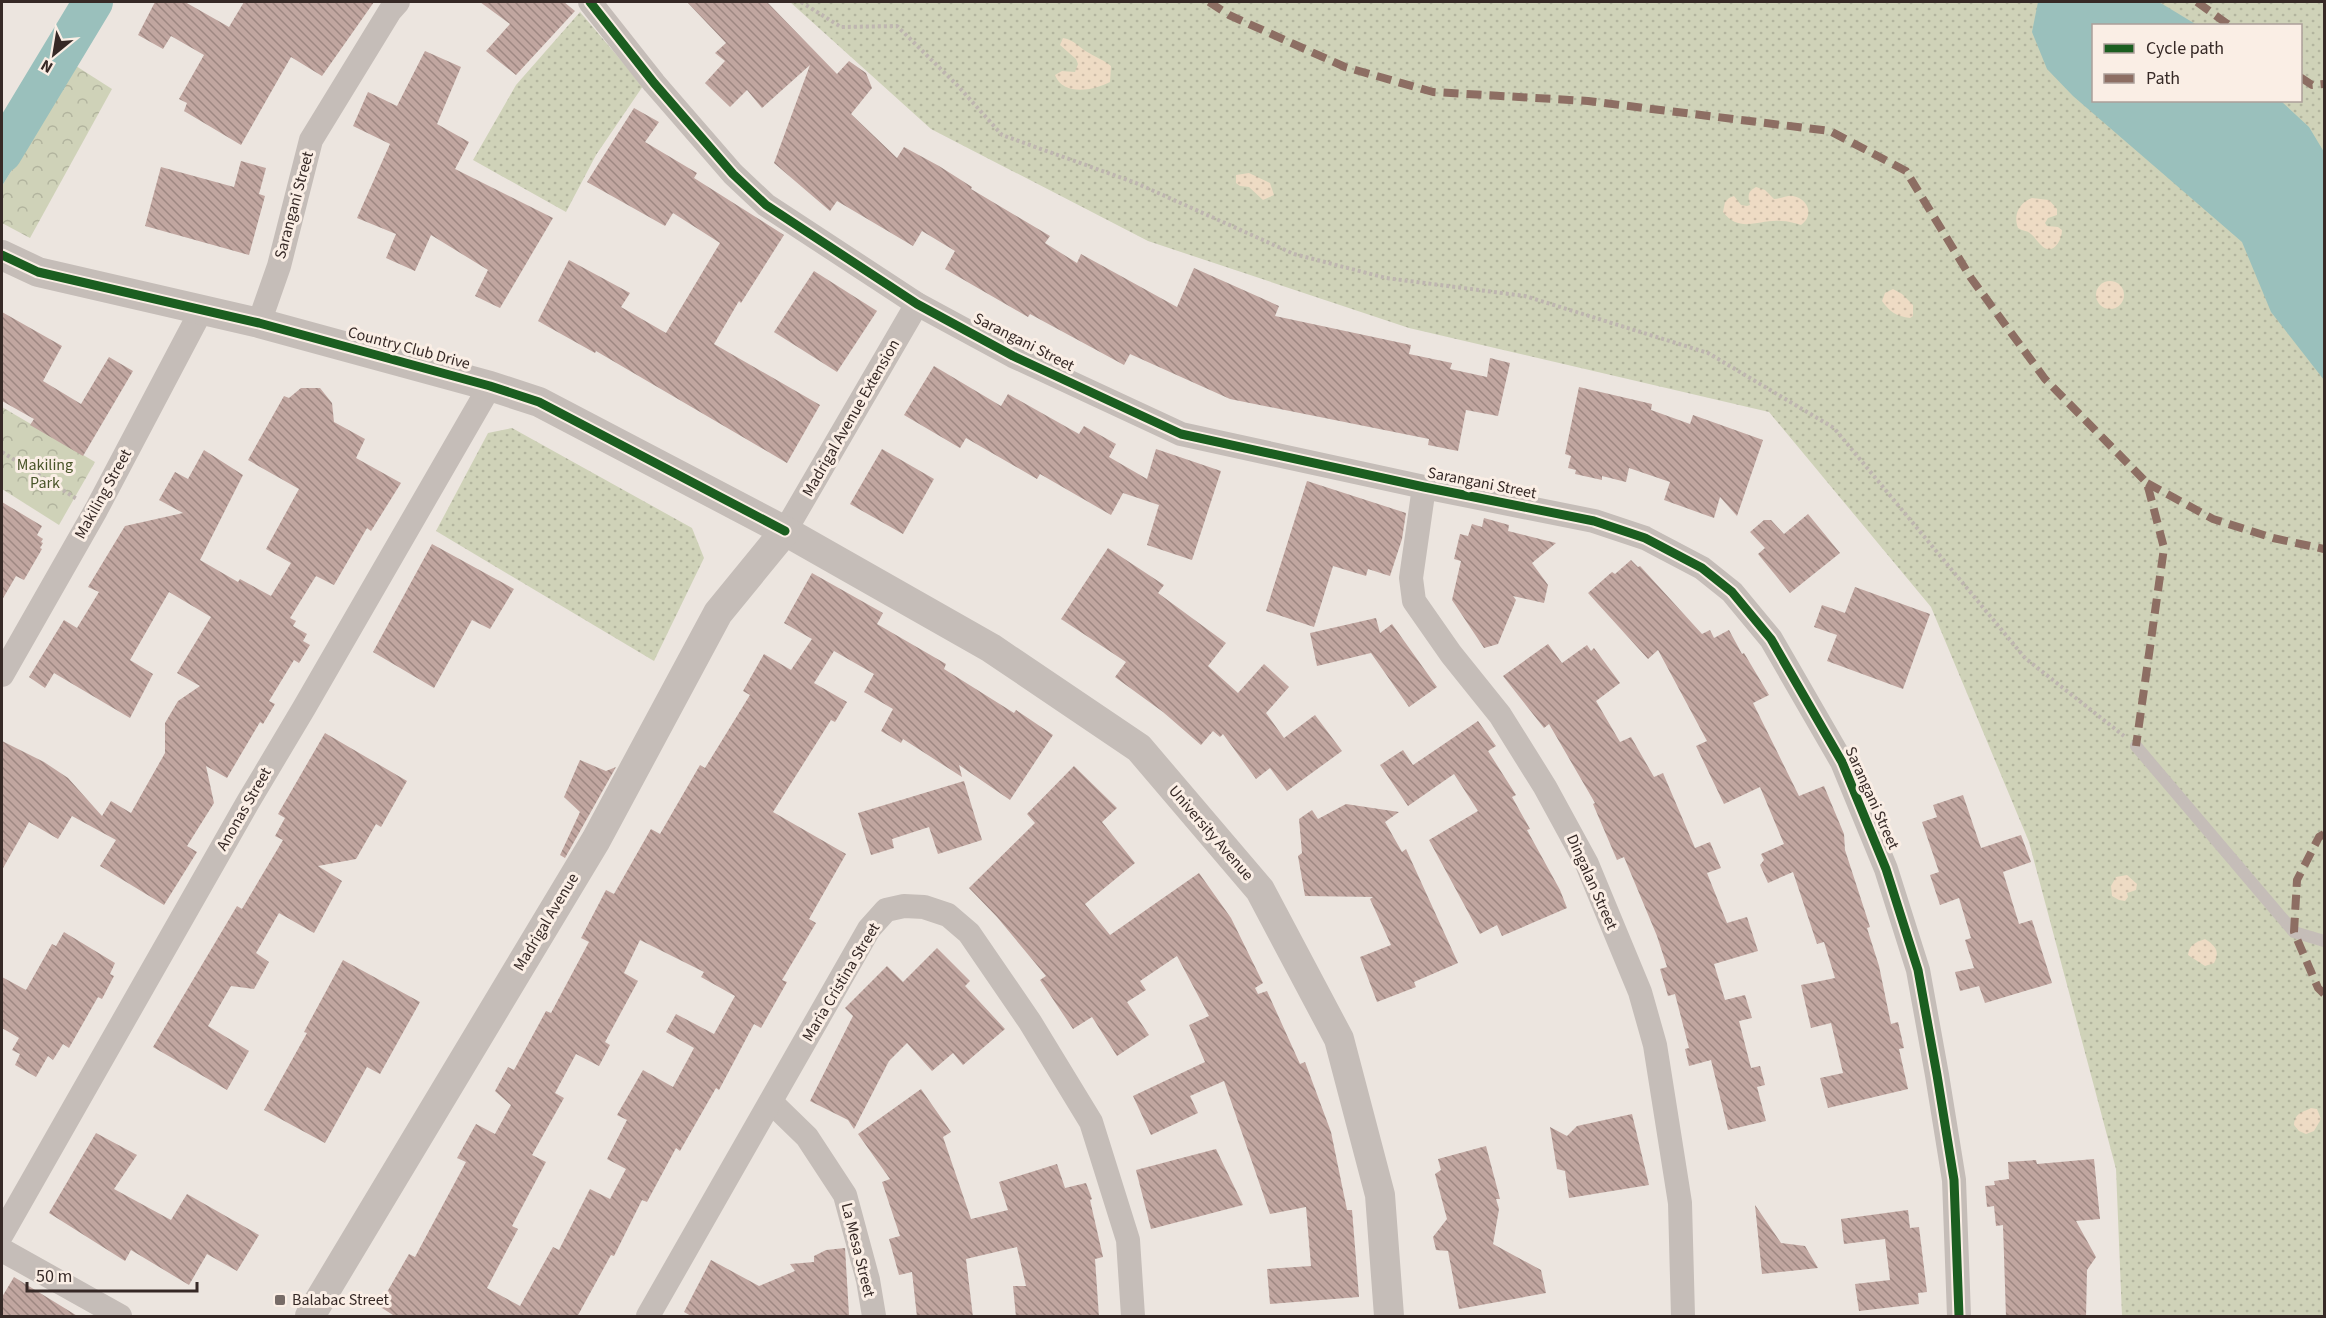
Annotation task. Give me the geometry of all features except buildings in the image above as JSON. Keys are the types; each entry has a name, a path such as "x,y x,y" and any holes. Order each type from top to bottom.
{"street":[{"name":"Sarangani Street","path":"259,323 279,266 311,140 390,11 398,2"},
{"name":"Sarangani Street","path":"590,2 654,83 732,174 766,205 917,304 1013,356 1181,434 1594,522 1645,537 1702,568 1732,592 1771,639 1842,762 1886,869 1918,970 1938,1075 1954,1180 1959,1317"},
{"name":"Country Club Drive","path":"2,255 38,272 259,323 490,386 539,402 785,531"},
{"name":"Madrigal Avenue Extension","path":"785,531 917,304"},
{"name":"Makiling Street","path":"2,675 96,510 201,311"},
{"name":"Anonas Street","path":"2,1234 248,802 490,386"},
{"name":"Dingalan Street","path":"1424,487 1411,578 1414,601 1451,654 1500,715 1545,787 1587,864 1640,992 1655,1045 1680,1203 1683,1317"},
{"name":"Madrigal Avenue","path":"310,1317 596,840 718,613 785,531"},
{"name":"University Avenue","path":"785,531 991,648 1139,748 1260,890 1339,1039 1380,1196 1389,1317"},
{"name":"Maria Cristina Street","path":"648,1317 869,928 886,910 904,906 924,907 948,915 969,933 1030,1022 1091,1122 1128,1240 1133,1317"},
{"name":"La Mesa Street","path":"771,1102 807,1137 845,1195 868,1280 874,1317"},
{"path":"2,1250 120,1317"}],"lane":[{"path":"2136,746 2294,932 2325,941"}],"path":[{"path":"801,2 841,27 897,26 958,86 1002,135 1136,183 1294,254 1386,278 1525,296 1708,353 1834,428 2025,658 2136,746"},
{"path":"2,452 96,510"}],"green space":[{"path":"790,2 2324,2 2324,1316 2122,1316 2116,1169 2029,842 1931,607 1769,412 1409,328 1148,241 931,129"},
{"path":"580,12 643,86 596,155 566,212 473,160 516,85"},
{"path":"76,66 112,89 30,238 2,223 2,186"},
{"name":"Makiling Park","path":"2,407 95,462 59,525 2,489"},
{"path":"512,428 692,528 704,558 654,661 436,531 488,433"}],"sand":[{"path":"1063,38 1074,42 1111,66 1110,82 1095,88 1079,90 1071,89 1059,82 1055,75 1062,71 1075,72 1078,64 1076,59 1060,45"},
{"path":"1249,173 1270,183 1274,195 1263,200 1249,187 1236,183 1236,175"},
{"path":"1756,187 1765,190 1774,199 1791,196 1803,201 1808,208 1805,221 1801,225 1781,221 1743,224 1729,219 1723,212 1725,202 1734,196 1741,205 1750,205 1749,194"},
{"path":"2032,198 2049,200 2057,209 2057,215 2048,218 2045,223 2047,226 2058,227 2062,230 2058,243 2052,248 2045,248 2029,233 2018,228 2016,219 2018,210"},
{"path":"2110,281 2120,285 2124,295 2120,305 2110,309 2100,305 2096,295 2100,285"},
{"path":"1893,289 1913,305 1913,316 1910,318 1894,313 1882,301 1885,293"},
{"path":"2127,875 2137,884 2136,890 2127,893 2128,897 2125,901 2119,900 2112,896 2111,886 2116,877"},
{"path":"2205,939 2217,952 2214,963 2205,966 2188,955 2194,944"},
{"path":"2311,1108 2317,1109 2321,1119 2314,1131 2306,1134 2294,1125 2299,1114"}],"water":[{"path":"2038,2 2159,2 2195,24 2092,24 2092,102 2282,102 2309,127 2324,152 2324,380 2271,312 2242,242 2073,96 2047,69 2032,32"},
{"path":"53,48 76,66 2,186 2,127"}],"waterway":[{"path":"2,153 93,2"}],"marked path":[{"path":"1209,2 1229,15 1345,67 1433,92 1588,101 1830,131 1906,171 1971,278 2045,379 2147,483 2164,548 2136,746"},
{"path":"2197,2 2227,24"},
{"path":"2302,78 2312,85 2324,84"},
{"path":"2147,483 2213,519 2273,538 2324,549"},
{"path":"2324,834 2319,837 2297,880 2294,932 2318,988 2324,994"}],"cycle path":[{"path":"590,2 654,83 733,174 766,205 917,304 1013,356 1181,434 1594,521 1645,538 1702,568 1732,592 1771,639 1842,762 1886,869 1918,970 1954,1180 1959,1316"},
{"path":"2,255 38,272 259,323 490,386 539,402 785,531"}],"place":[{"name":"Balabac Street","path":"280,1300"}]}
